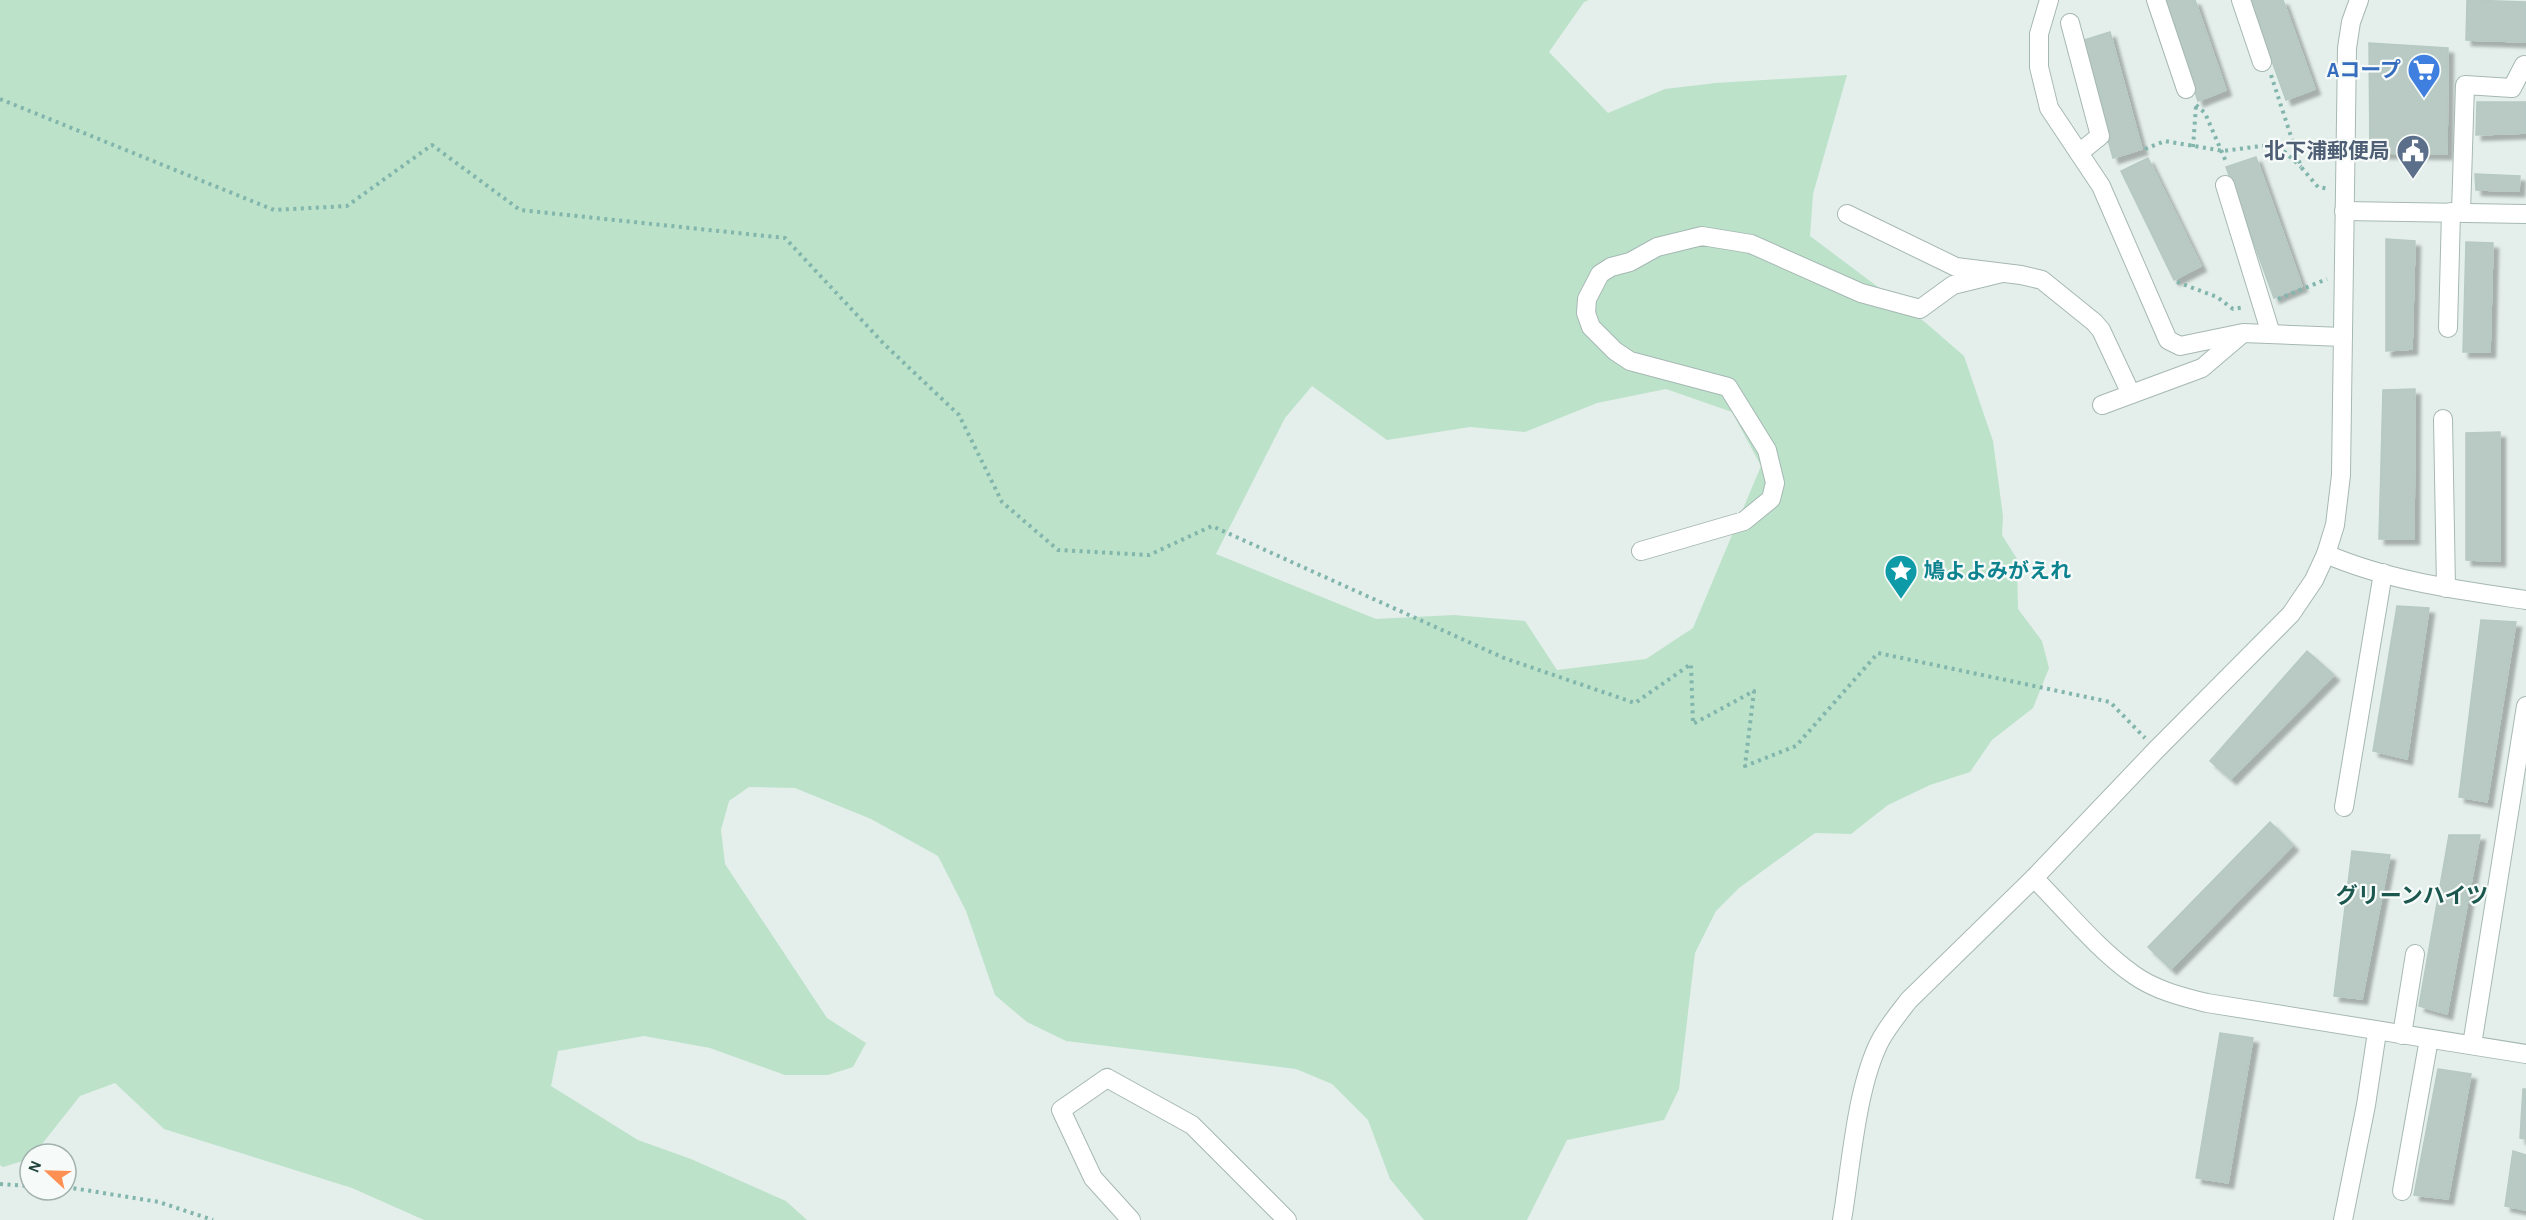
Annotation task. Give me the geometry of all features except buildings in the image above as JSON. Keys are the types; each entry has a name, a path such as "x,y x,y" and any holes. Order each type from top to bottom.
{"street":[{"path":"2049,0 2039,33 2039,67 2049,108 2101,186 2169,340 2180,346 2243,333 2343,337"},
{"path":"2156,0 2186,89"},
{"path":"2241,0 2266,66"},
{"path":"1842,1220 1869,1068 1880,1041 1909,1000 2034,878 2156,750 2291,614 2314,580 2326,554 2335,525 2341,475 2347,48 2351,22 2358,0"},
{"path":"2070,23 2100,136 2079,153"},
{"path":"2448,328 2465,85 2512,88 2524,66 2526,67"},
{"path":"2225,185 2271,334"},
{"path":"2344,211 2526,214"},
{"path":"1847,214 1956,267 2042,280 2101,330 2131,394"},
{"path":"1641,551 1744,521 1771,499 1775,483 1767,450 1728,387 1630,361 1615,351 1591,327 1586,313 1587,298 1600,274 1611,267 1630,262 1657,247 1702,236 1750,244 1861,293 1920,309 1953,285 2002,273"},
{"path":"2102,405 2202,368 2243,333"},
{"path":"2443,419 2446,588"},
{"path":"2326,554 2355,567 2446,588 2526,600"},
{"path":"2344,807 2383,573"},
{"path":"2472,1045 2526,706"},
{"path":"2034,878 2115,960 2135,976 2180,996 2207,1003 2377,1032 2526,1054"},
{"path":"2402,1035 2415,954"},
{"path":"2343,1220 2366,1105 2377,1032"},
{"path":"2402,1191 2429,1039"},
{"path":"1131,1220 1093,1178 1061,1110 1107,1078 1191,1125 1287,1220"}],"path":[{"path":"2266,66 2301,167"},
{"path":"0,99 274,210 347,206 432,145 520,210 785,238 885,345 959,415 1002,502 1058,550 1149,555 1212,526 1504,658 1635,703 1690,664 1693,724 1754,691 1746,766 1796,746 1878,653 2110,702 2156,750"},
{"path":"2193,147 2197,117 2196,105 2205,113 2227,164"},
{"path":"2145,149 2165,141 2223,151 2269,145 2285,152 2318,187 2344,190"},
{"path":"0,1184 18,1185"},
{"path":"78,1189 159,1202 213,1220"}],"green space":[{"path":"0,0 1589,0 1584,2 1549,52 1608,113 1665,89 1716,83 1847,75 1813,194 1810,236 1926,323 1964,356 1993,441 2003,516 2002,535 2017,559 2018,609 2042,641 2049,668 2033,708 1992,740 1970,772 1930,785 1888,805 1851,834 1815,833 1739,888 1716,911 1695,953 1679,1089 1664,1120 1567,1140 1527,1220 1424,1220 1390,1179 1368,1120 1332,1084 1296,1069 1066,1041 1027,1022 995,995 966,911 938,856 871,819 795,788 749,787 729,801 721,830 725,864 827,1018 866,1043 853,1067 828,1075 785,1075 710,1048 644,1036 558,1051 551,1086 638,1140 691,1159 786,1201 807,1220 424,1220 352,1188 164,1129 115,1083 80,1096 44,1142 18,1142 18,1162 3,1167 0,1165","holes":["1312,386 1387,440 1470,427 1525,432 1597,403 1666,389 1732,412 1761,466 1693,628 1646,659 1557,670 1525,621 1454,615 1376,619 1216,554 1285,418"]}],"place":[{"name":"Aコープ","path":"2424,99"},
{"name":"北下浦郵便局","path":"2413,180"},
{"name":"鳩よよみがえれ","path":"1901,600"}],"district":[{"name":"グリーンハイツ","path":"2412,895"}]}
